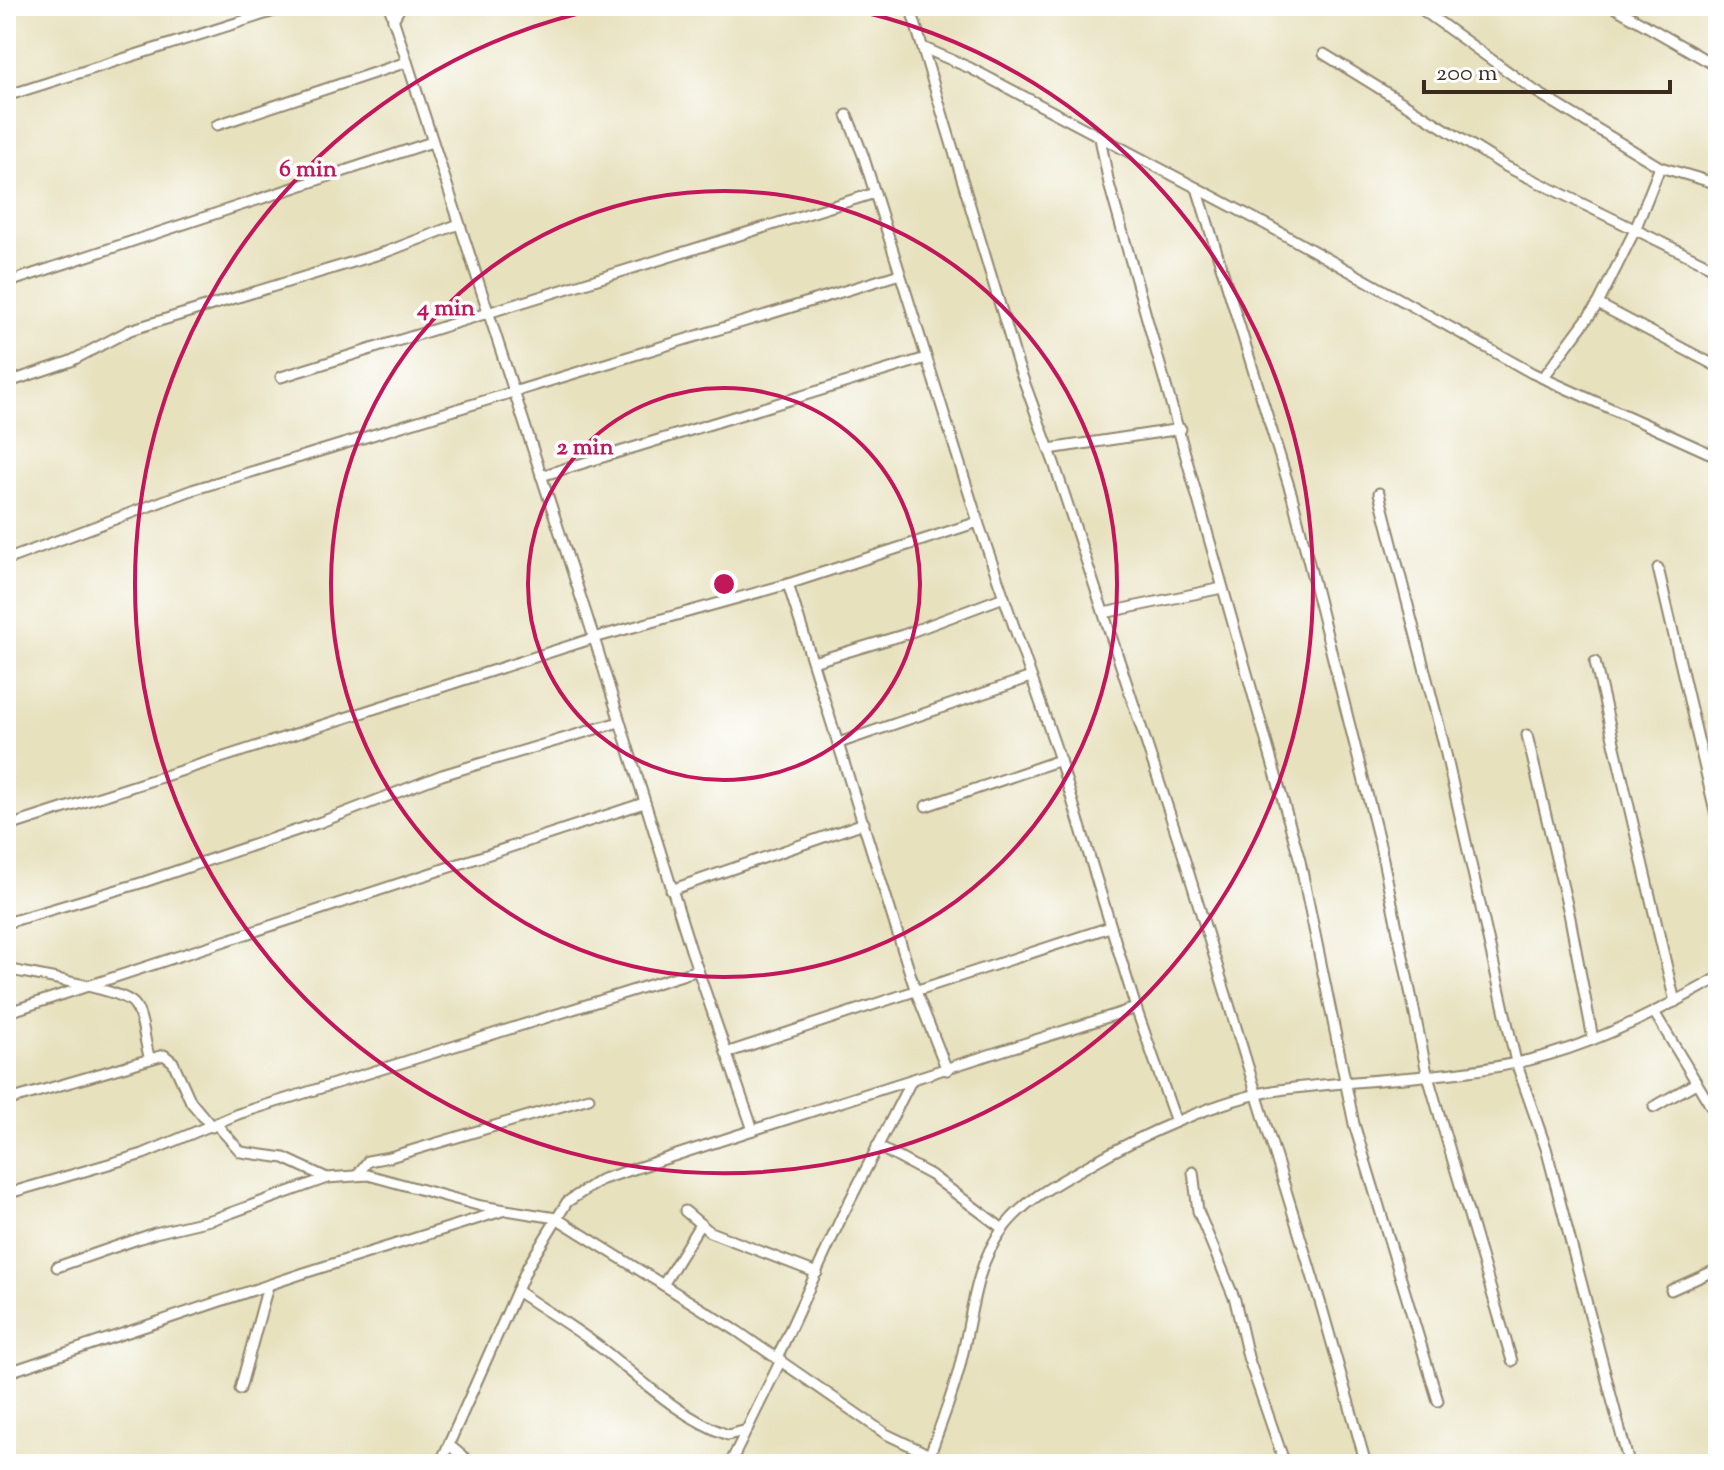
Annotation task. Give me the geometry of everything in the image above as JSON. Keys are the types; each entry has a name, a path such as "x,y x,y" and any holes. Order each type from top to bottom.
{"street":[{"path":"6,96 290,6"},
{"path":"389,6 594,638 671,890 753,1130"},
{"path":"393,20 401,6"},
{"path":"910,6 1018,365 1104,613 1256,1094 1366,1464"},
{"path":"1417,6 1535,91 1660,167 1718,184"},
{"path":"1612,6 1718,67"},
{"path":"924,48 962,64 1197,188 1543,378 1718,457"},
{"path":"1324,54 1505,166 1718,270"},
{"path":"217,125 407,62"},
{"path":"847,115 875,193 978,522 1060,760 1136,1008 1176,1122"},
{"path":"1100,138 1109,184 1300,861 1345,1081 1382,1224 1438,1401"},
{"path":"6,283 432,142"},
{"path":"1543,378 1598,304 1635,230 1660,167"},
{"path":"1197,188 1292,496 1380,845 1427,1073 1512,1361"},
{"path":"281,377 487,310 875,193"},
{"path":"6,383 71,361 130,330 386,252 459,224"},
{"path":"6,560 192,490 900,274"},
{"path":"1598,304 1718,367"},
{"path":"541,476 926,358"},
{"path":"1049,449 1180,427"},
{"path":"1180,427 1265,741"},
{"path":"1379,493 1443,741 1516,1062 1546,1148 1629,1464"},
{"path":"6,827 594,638 788,584 978,522"},
{"path":"1658,568 1718,824"},
{"path":"788,584 915,989 947,1070"},
{"path":"1104,613 1222,588"},
{"path":"813,662 903,635 1004,597"},
{"path":"1595,662 1675,1002"},
{"path":"839,743 1031,677"},
{"path":"6,923 144,882 321,822 442,775 619,722"},
{"path":"1527,735 1569,913 1593,1039"},
{"path":"926,806 1060,760"},
{"path":"6,1013 644,803"},
{"path":"671,890 864,823"},
{"path":"726,1053 1110,927"},
{"path":"6,969 121,995 136,1005 150,1059"},
{"path":"6,1194 143,1154 238,1114 291,1101 500,1030 698,970"},
{"path":"57,1267 155,1233 214,1219 327,1178 358,1174 506,1210 556,1218 779,1359 928,1460 961,1362 979,1276 1003,1229 1033,1198 1113,1151 1176,1122 1256,1094 1516,1062 1593,1039 1675,1002 1718,978"},
{"path":"440,1464 517,1291 556,1218 576,1193 600,1180 1136,1008"},
{"path":"1654,1012 1694,1084 1718,1118"},
{"path":"6,1101 164,1055 173,1062 191,1102 241,1152 284,1158 327,1178"},
{"path":"730,1464 877,1146 911,1081"},
{"path":"1654,1107 1694,1084"},
{"path":"358,1174 368,1161 589,1098"},
{"path":"877,1146 931,1175 1003,1229"},
{"path":"1193,1172 1198,1211 1235,1300 1248,1357 1285,1464"},
{"path":"6,1373 506,1210"},
{"path":"685,1211 699,1226 817,1273"},
{"path":"663,1285 699,1226"},
{"path":"1671,1290 1718,1269"},
{"path":"240,1389 268,1286"},
{"path":"517,1291 605,1351 657,1395 699,1421 728,1435 747,1430"},
{"path":"449,1445 472,1464"}]}
